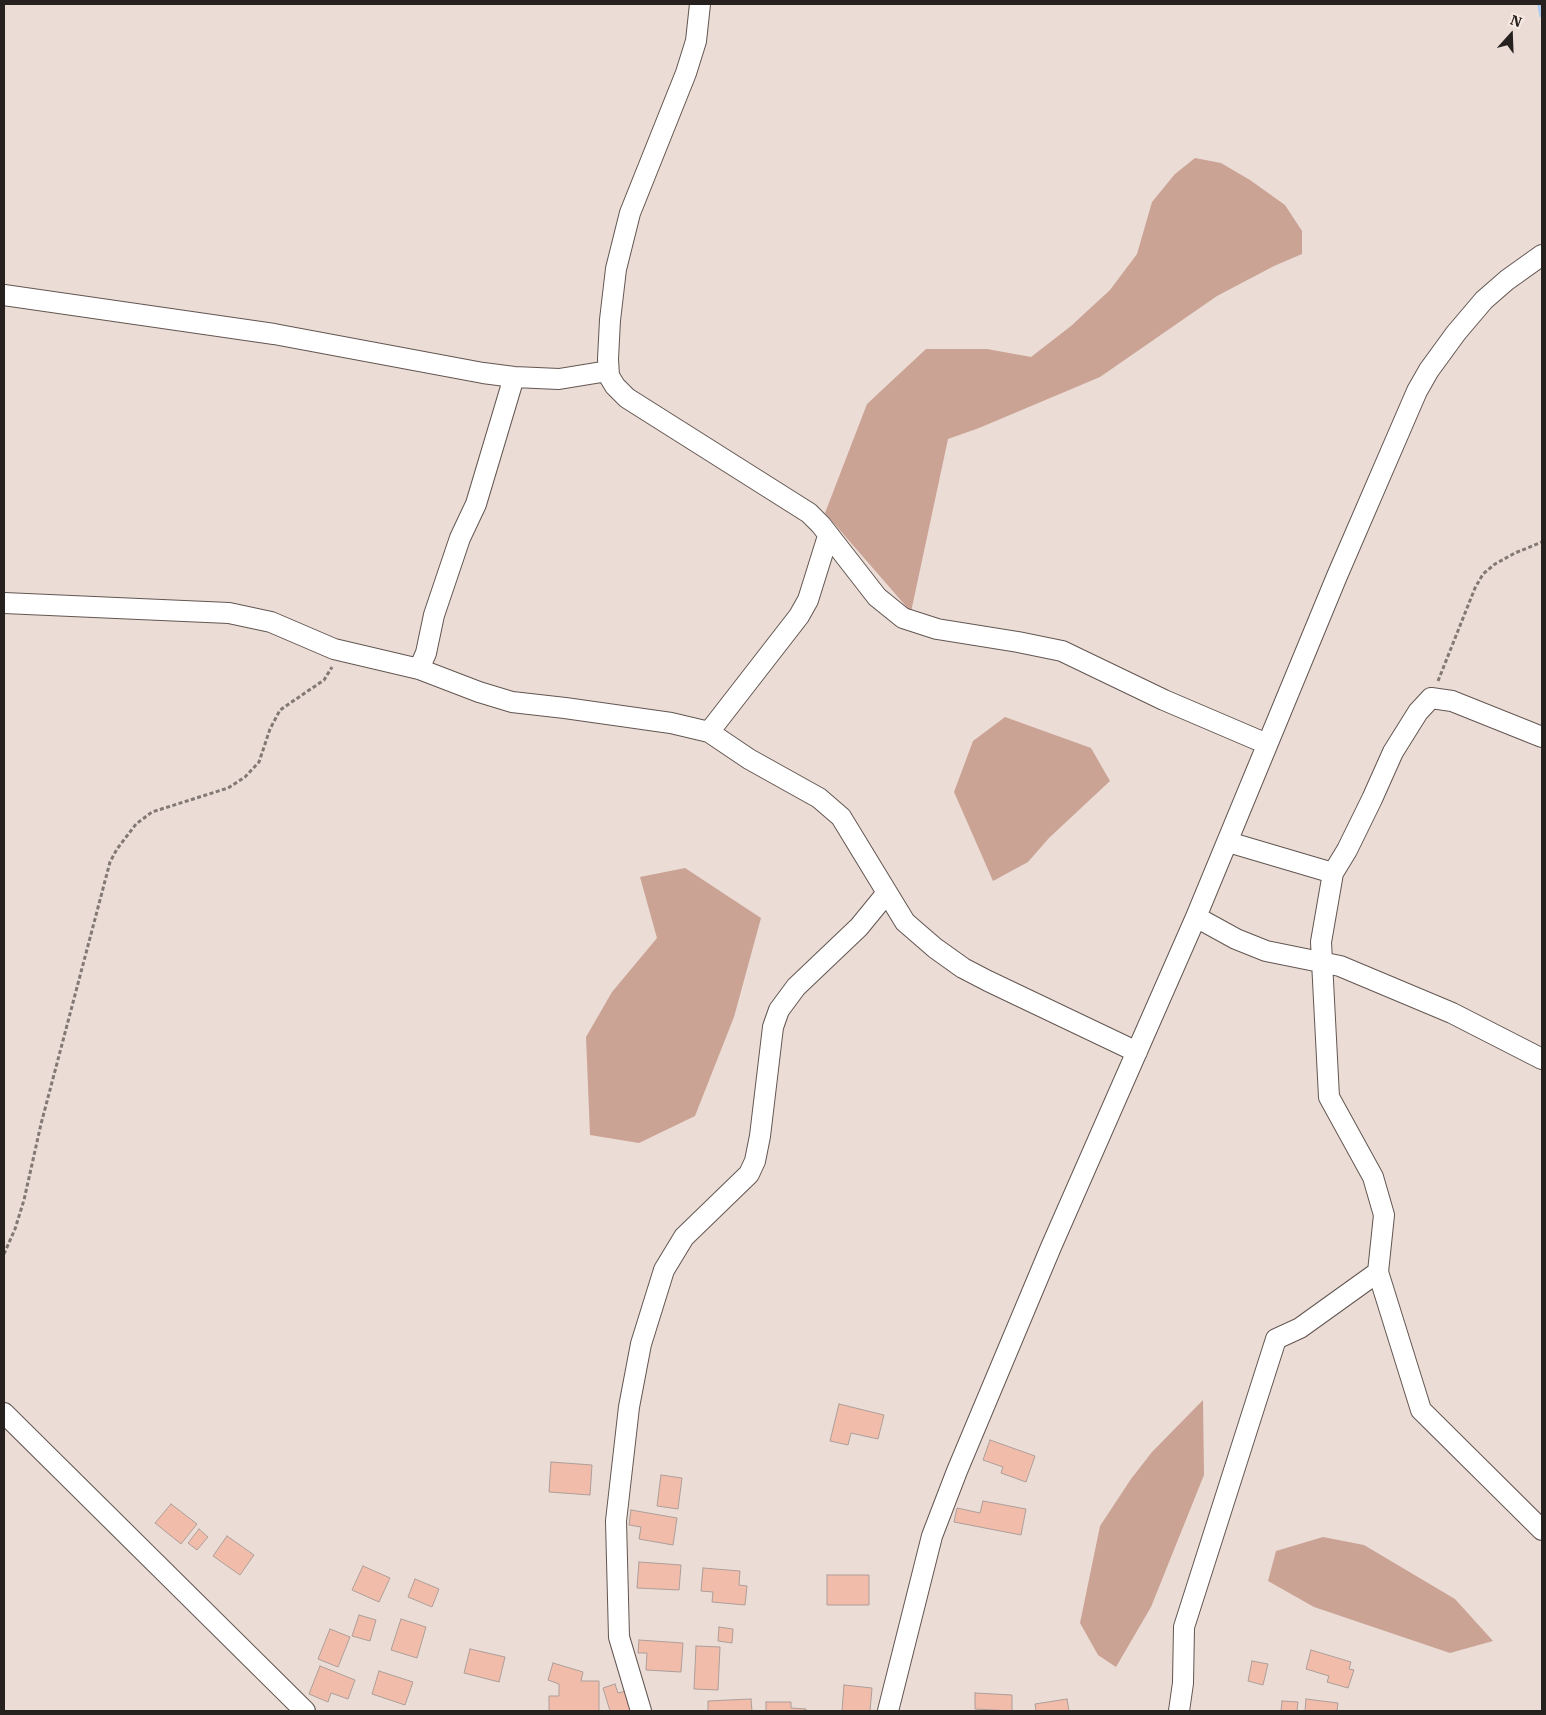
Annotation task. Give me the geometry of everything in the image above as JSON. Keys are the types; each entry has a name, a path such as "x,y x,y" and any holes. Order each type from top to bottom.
{"street":[{"path":"700,4 696,41 686,73 630,213 616,269 610,320 608,371 615,386 627,398 809,513 877,597 903,618 937,629 1062,651 1164,700 1267,744"},
{"path":"888,1711 932,1536 954,1479 1051,1247 1228,842 1337,576 1421,384 1456,333 1484,300 1542,255"},
{"path":"4,295 274,334 483,373 514,377 559,379 608,371"},
{"path":"419,669 426,653 434,615 460,538 476,504 514,377"},
{"path":"709,732 799,616 808,600 828,536"},
{"path":"4,603 229,613 271,622 334,649 419,669 478,692 512,702 671,723 709,732 749,759 819,798 841,817 886,894 905,922 935,948 963,968 1137,1052"},
{"path":"1542,737 1452,701 1431,698 1418,712 1393,752 1347,850 1333,873 1320,942 1329,1097 1373,1177 1384,1216 1378,1272 1421,1410 1542,1530"},
{"path":"1228,842 1333,873"},
{"path":"641,1711 619,1637 616,1522 629,1406 644,1334 664,1270 684,1237 749,1174 755,1161 760,1136 773,1027 779,1010 796,987 859,926 886,894"},
{"path":"1196,917 1236,939 1266,951 1340,966 1452,1013 1542,1058"},
{"path":"1180,1711 1183,1683 1184,1627 1276,1339 1300,1328 1378,1272"},
{"path":"4,1413 305,1711"}],"path":[{"path":"1431,698 1475,588 1483,574 1515,553 1542,542"},
{"path":"4,1254 15,1229 24,1200 110,862 117,849 136,824 152,812 228,788 245,777 258,762 270,729 280,710 324,680 331,668 334,649"}],"shaded area":[{"path":"1195,158 1221,163 1250,180 1285,205 1302,231 1302,254 1274,266 1217,296 1100,377 979,428 948,439 911,612 825,513 867,404 926,349 987,349 1031,357 1071,326 1110,290 1137,254 1152,202 1175,174"},
{"path":"1005,717 1091,748 1110,781 1049,838 1028,862 993,881 954,792 973,741"},
{"path":"685,868 761,918 734,1017 695,1116 639,1143 590,1135 586,1037 612,992 657,938 640,877"},
{"path":"1203,1400 1204,1475 1151,1607 1116,1667 1098,1655 1080,1623 1100,1526 1131,1479 1152,1452"},
{"path":"1323,1537 1364,1545 1455,1599 1493,1641 1450,1653 1314,1607 1268,1581 1276,1551"}],"building":[{"path":"839,1404 884,1415 878,1439 851,1433 848,1445 830,1441"},
{"path":"990,1440 1035,1456 1026,1482 1001,1473 1003,1467 983,1460"},
{"path":"551,1462 592,1465 590,1495 549,1492"},
{"path":"661,1475 682,1478 678,1509 657,1506"},
{"path":"983,1501 1026,1509 1021,1535 954,1522 957,1508 980,1513"},
{"path":"171,1504 197,1524 181,1544 155,1523"},
{"path":"631,1510 677,1518 673,1545 639,1539 641,1527 629,1525"},
{"path":"199,1529 208,1537 197,1550 188,1543"},
{"path":"227,1536 254,1555 240,1575 213,1556"},
{"path":"639,1562 681,1565 679,1590 637,1588"},
{"path":"363,1566 390,1578 379,1602 352,1590"},
{"path":"703,1568 740,1571 739,1585 747,1586 745,1605 712,1602 713,1592 701,1591"},
{"path":"827,1575 869,1575 869,1605 827,1605"},
{"path":"415,1579 439,1589 432,1607 408,1597"},
{"path":"359,1615 376,1620 370,1641 352,1636"},
{"path":"401,1619 426,1627 417,1658 391,1650"},
{"path":"719,1627 733,1629 732,1643 718,1641"},
{"path":"330,1629 350,1637 338,1667 318,1659"},
{"path":"639,1640 683,1643 681,1672 646,1670 647,1653 638,1653"},
{"path":"696,1646 720,1647 718,1690 694,1689"},
{"path":"470,1649 505,1657 499,1682 464,1673"},
{"path":"1311,1650 1351,1662 1349,1669 1354,1670 1348,1688 1327,1682 1329,1676 1306,1669"},
{"path":"1252,1661 1268,1664 1263,1685 1248,1681"},
{"path":"553,1663 583,1672 581,1681 599,1681 599,1711 549,1711 549,1696 559,1696 559,1684 548,1680"},
{"path":"320,1666 355,1680 348,1699 331,1693 328,1702 309,1694"},
{"path":"379,1671 413,1682 405,1705 372,1694"},
{"path":"615,1684 618,1693 626,1691 632,1711 610,1711 603,1688"},
{"path":"844,1685 872,1688 870,1711 842,1711"},
{"path":"975,1693 1012,1695 1012,1711 975,1709"},
{"path":"751,1699 752,1711 708,1711 708,1701"},
{"path":"1067,1699 1069,1711 1036,1711 1035,1704"},
{"path":"1306,1699 1338,1703 1337,1711 1305,1711"},
{"path":"1282,1701 1298,1702 1297,1711 1281,1711"},
{"path":"766,1702 791,1702 791,1708 806,1709 806,1711 766,1711"}],"waterway":[{"path":"1540,4 1542,15"}]}
